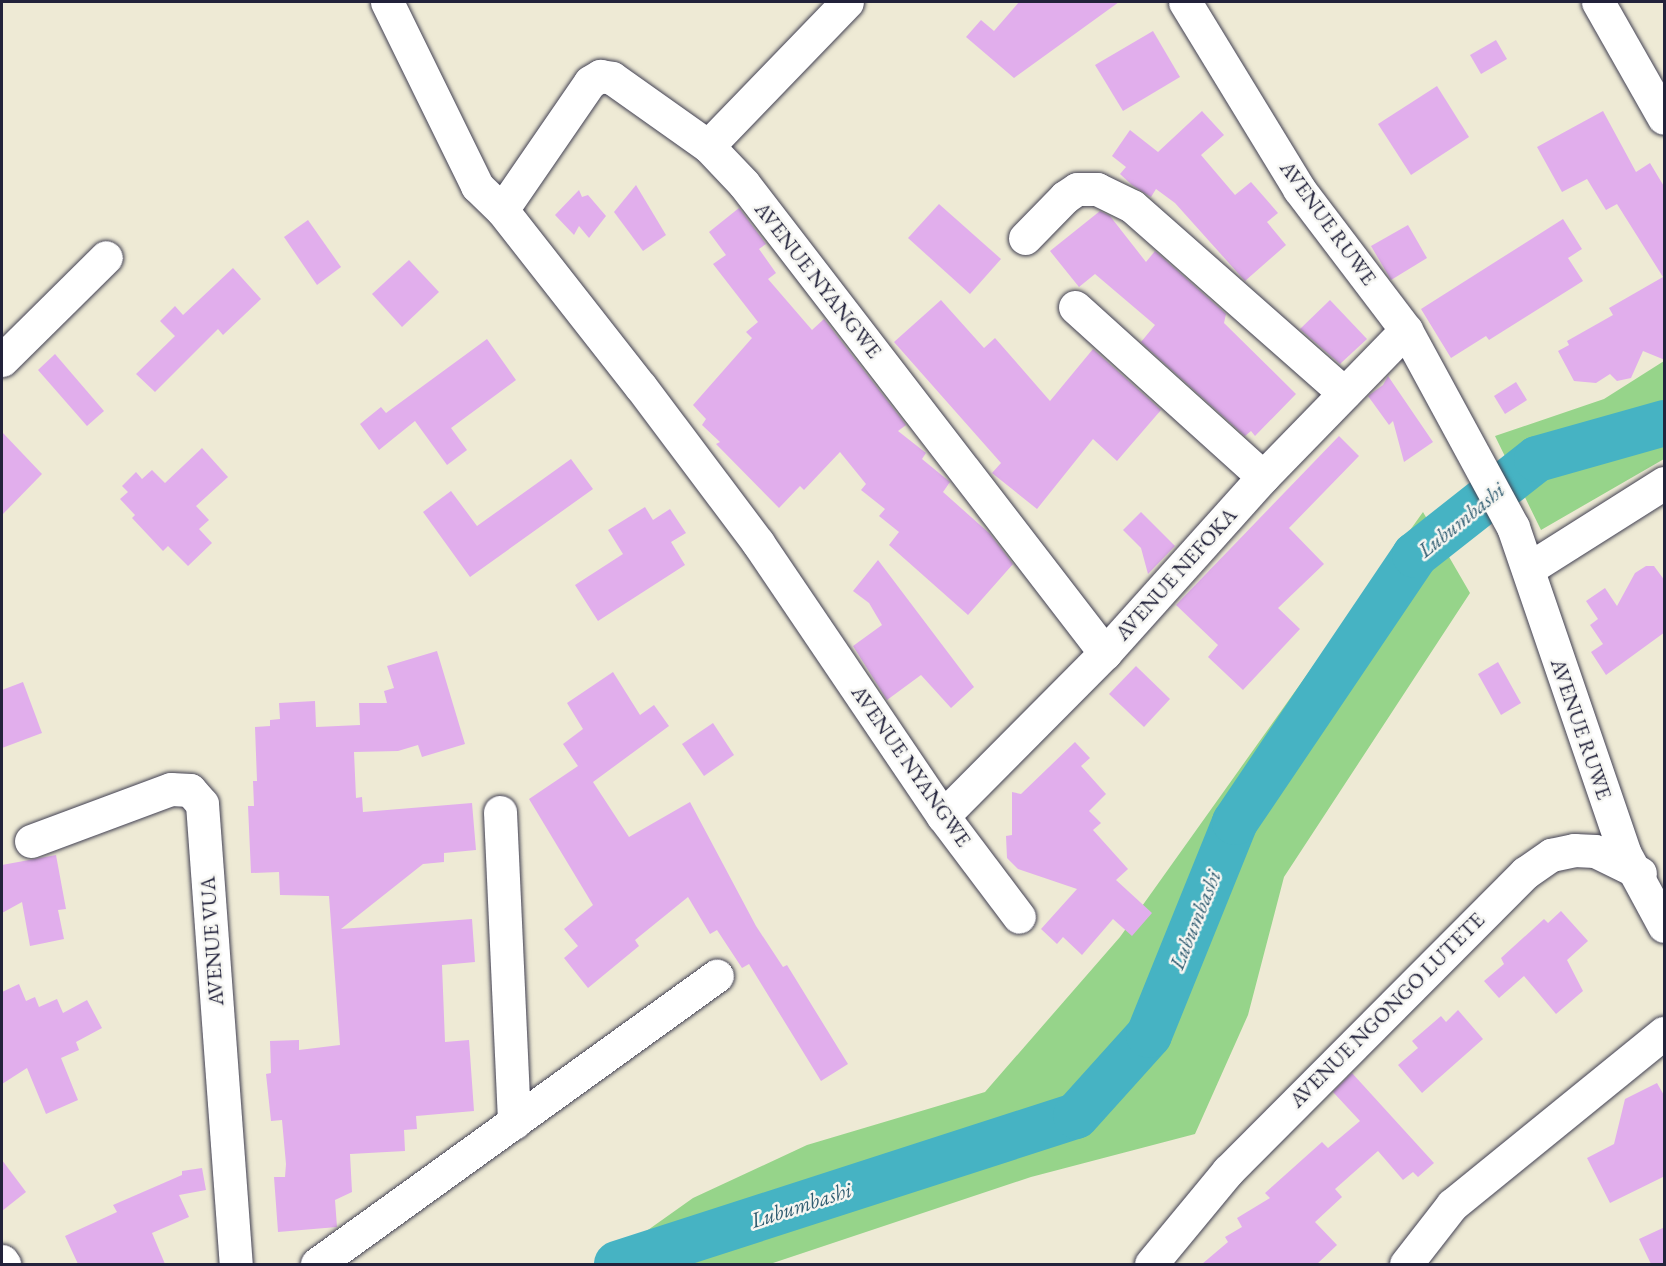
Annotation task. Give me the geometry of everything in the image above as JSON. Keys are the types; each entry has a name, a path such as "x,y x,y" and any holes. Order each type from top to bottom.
{"street":[{"name":"AVENUE NYANGWE","path":"387,2 477,186 502,210 641,387 758,543 943,816 1019,917"},
{"name":"AVENUE RUWE","path":"1185,2 1299,189 1406,330 1513,527 1581,734 1650,876 1665,926"},
{"path":"1598,2 1665,118"},
{"path":"708,146 841,3"},
{"name":"AVENUE NYANGWE","path":"502,210 590,82 600,76 612,78 708,146 744,184 1105,653"},
{"path":"1025,238 1077,189 1106,193 1132,206 1344,393"},
{"path":"2,360 106,257"},
{"path":"1076,307 1263,477"},
{"name":"AVENUE NEFOKA","path":"943,816 1105,653 1263,477 1406,330"},
{"path":"1528,569 1665,483"},
{"name":"AVENUE VUA","path":"31,841 171,789 190,790 202,804 237,1264"},
{"path":"500,812 514,1123"},
{"name":"AVENUE NGONGO LUTETE","path":"1150,1264 1228,1171 1525,873 1551,855 1574,850 1595,851 1650,876"},
{"path":"317,1264 717,976"},
{"path":"1406,1264 1452,1205 1665,1033"}],"green space":[{"path":"1664,361 1664,459 1541,530 1495,436 1604,399"},
{"path":"1423,512 1470,593 1284,877 1248,1015 1195,1134 1031,1177 770,1264 600,1264 693,1198 807,1145 985,1092 1120,937"}],"building":[{"path":"1019,2 1119,2 1014,78 966,37 981,20 994,31"},
{"path":"1153,31 1180,77 1123,111 1095,65"},
{"path":"1496,40 1507,59 1481,74 1470,55"},
{"path":"1437,86 1469,137 1411,175 1378,124"},
{"path":"1202,111 1224,135 1201,155 1235,195 1251,182 1278,213 1267,222 1286,245 1245,281 1175,203 1156,189 1151,197 1132,185 1120,174 1126,167 1112,156 1130,130 1158,152"},
{"path":"1603,111 1636,172 1650,163 1665,188 1665,360 1643,351 1631,378 1617,381 1610,374 1596,383 1574,381 1558,351 1569,345 1567,341 1613,315 1609,308 1663,277 1617,204 1606,210 1587,179 1562,192 1537,147"},
{"path":"636,185 666,235 643,251 614,212"},
{"path":"579,190 582,197 588,195 606,216 589,238 579,226 574,235 555,215"},
{"path":"939,204 1001,259 970,294 908,238"},
{"path":"739,208 766,244 759,249 776,273 768,279 812,330 824,319 906,425 898,431 926,453 922,459 950,482 943,492 989,533 1013,564 968,615 889,545 899,532 879,516 885,509 861,490 866,484 840,452 804,490 800,486 779,508 716,444 720,442 702,425 706,419 693,405 752,338 746,332 758,322 713,264 726,255 709,232"},
{"path":"1100,211 1110,216 1146,262 1155,251 1226,314 1224,323 1296,394 1255,436 1251,431 1245,436 1141,342 1155,325 1095,274 1079,287 1050,251"},
{"path":"1563,219 1582,249 1568,258 1583,281 1489,340 1486,336 1451,358 1421,309"},
{"path":"308,220 341,267 317,285 284,237"},
{"path":"1408,225 1427,258 1391,280 1371,246"},
{"path":"409,260 439,292 402,327 372,294"},
{"path":"233,268 261,299 223,335 218,329 155,392 136,374 175,336 160,321 175,306 183,315"},
{"path":"941,300 984,348 995,338 1050,401 1093,349 1161,410 1117,461 1093,439 1037,509 992,473 1001,463 894,342"},
{"path":"1330,300 1367,339 1340,364 1300,329"},
{"path":"487,339 516,380 451,428 467,450 447,465 415,421 379,450 360,424 381,407 386,413"},
{"path":"55,354 104,411 87,426 38,370"},
{"path":"1388,376 1433,442 1404,462 1393,421 1389,425 1368,396 1383,385"},
{"path":"1516,382 1527,400 1505,414 1494,396"},
{"path":"2,432 42,474 2,515"},
{"path":"1339,436 1359,456 1289,528 1324,564 1278,608 1300,629 1243,690 1208,657 1218,645 1176,605"},
{"path":"202,448 228,477 196,506 209,520 199,529 212,543 188,566 168,546 163,551 132,518 135,515 120,499 128,492 122,486 136,472 142,479 152,470 165,483"},
{"path":"571,459 593,489 470,577 423,512 451,491 477,526"},
{"path":"645,507 653,520 670,509 686,533 671,542 685,565 598,621 575,585 623,554 608,530"},
{"path":"1141,512 1175,546 1148,574 1141,548 1123,530"},
{"path":"878,560 974,687 951,708 921,675 887,700 853,646 882,625 869,603 853,591"},
{"path":"1646,566 1654,566 1665,581 1665,632 1606,675 1591,652 1603,644 1590,625 1598,619 1586,601 1605,588 1617,606 1635,573"},
{"path":"437,651 465,744 422,757 418,745 398,751 354,752 356,798 362,797 363,812 472,803 476,850 444,853 444,862 423,864 341,929 472,919 475,962 442,965 445,1042 469,1040 474,1111 416,1116 417,1129 404,1130 405,1151 350,1154 352,1192 335,1200 337,1227 278,1232 274,1177 285,1177 286,1164 282,1120 271,1121 266,1074 271,1073 270,1041 299,1040 299,1050 340,1045 329,896 280,895 279,872 251,873 248,806 254,806 253,781 257,781 255,727 270,726 270,720 280,719 279,703 315,701 316,727 360,725 359,703 387,703 384,691 394,688 387,666"},
{"path":"1498,662 1521,703 1501,715 1478,674"},
{"path":"1136,666 1170,699 1144,727 1109,694"},
{"path":"613,672 640,715 654,705 669,726 593,782 629,837 690,802 756,926 783,967 787,965 848,1064 821,1081 749,964 742,968 717,930 710,934 688,897 635,940 639,946 588,988 564,958 578,946 564,929 593,905 529,799 578,766 563,744 583,729 567,703"},
{"path":"23,682 42,733 2,748 2,690"},
{"path":"713,723 734,755 704,776 682,744"},
{"path":"1075,742 1090,758 1081,766 1106,794 1089,811 1101,823 1093,830 1128,869 1116,880 1152,913 1132,936 1113,919 1082,955 1063,937 1057,944 1041,929 1077,889 1018,869 1007,858 1006,836 1012,835 1012,792 1021,794"},
{"path":"56,855 66,909 58,910 64,939 30,946 22,902 2,913 2,865"},
{"path":"1561,911 1588,941 1567,960 1583,991 1556,1014 1524,976 1499,998 1484,981 1504,964 1501,958 1544,919 1548,923"},
{"path":"19,984 26,1001 35,997 39,1007 57,999 63,1013 87,1000 102,1028 76,1042 79,1050 61,1058 78,1100 46,1114 27,1068 2,1084 2,992"},
{"path":"1458,1010 1483,1039 1422,1093 1398,1065 1418,1048 1412,1041 1441,1016 1446,1022"},
{"path":"1352,1073 1434,1163 1418,1177 1413,1172 1403,1180 1378,1151 1335,1189 1342,1197 1315,1222 1337,1245 1317,1264 1202,1264 1228,1242 1225,1237 1242,1227 1237,1218 1270,1198 1265,1193 1322,1142 1328,1148 1360,1121 1333,1092"},
{"path":"1657,1083 1665,1097 1665,1176 1610,1203 1587,1158 1614,1144 1625,1099"},
{"path":"2,1160 26,1192 2,1211"},
{"path":"202,1168 206,1190 179,1195 189,1217 152,1233 165,1264 78,1264 65,1236 117,1212 113,1205 182,1175 182,1171"},
{"path":"1665,1227 1665,1264 1651,1264 1639,1239"}],"waterway":[{"name":"Lubumbashi","path":"617,1264 1076,1116 1149,1035 1235,822 1415,555 1537,459 1664,423"}]}
